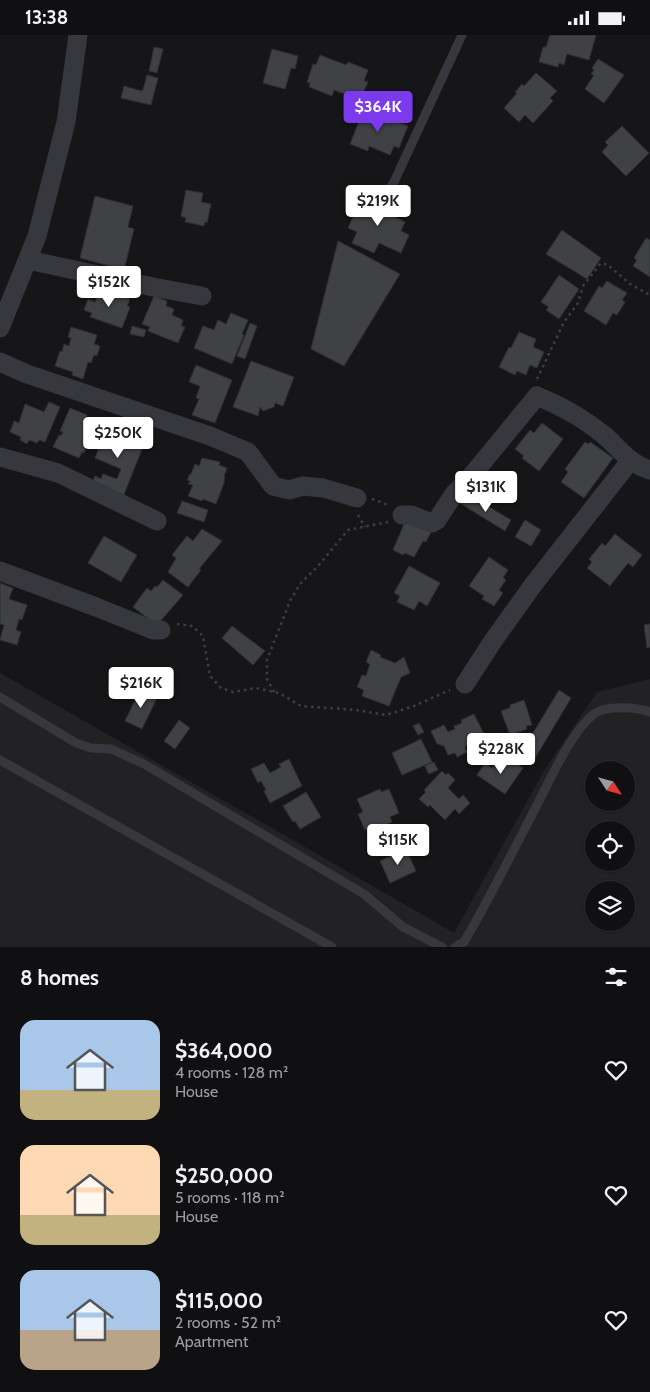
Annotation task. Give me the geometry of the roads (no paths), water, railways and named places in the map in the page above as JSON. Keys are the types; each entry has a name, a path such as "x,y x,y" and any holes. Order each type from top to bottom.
{"street":[{"path":"0,328 38,236 66,122 78,35"},
{"path":"28,261 202,296"},
{"path":"0,362 27,374 210,436 248,452 273,486 289,490 303,486 323,488 356,498"},
{"path":"402,515 411,515 432,523 437,520 454,493 468,480 537,396 567,409 604,436 630,461 650,470"},
{"path":"0,457 58,473 157,521"},
{"path":"465,684 533,585 630,461"},
{"path":"0,571 152,630 161,630"}],"lane":[{"path":"386,194 394,182 462,35"},
{"path":"0,697 76,743 91,748 110,749 144,764 364,894 402,927 442,947"},
{"path":"455,947 464,942 554,771 585,723 596,713 611,709 636,708 650,712"},
{"path":"0,760 332,947"}]}
